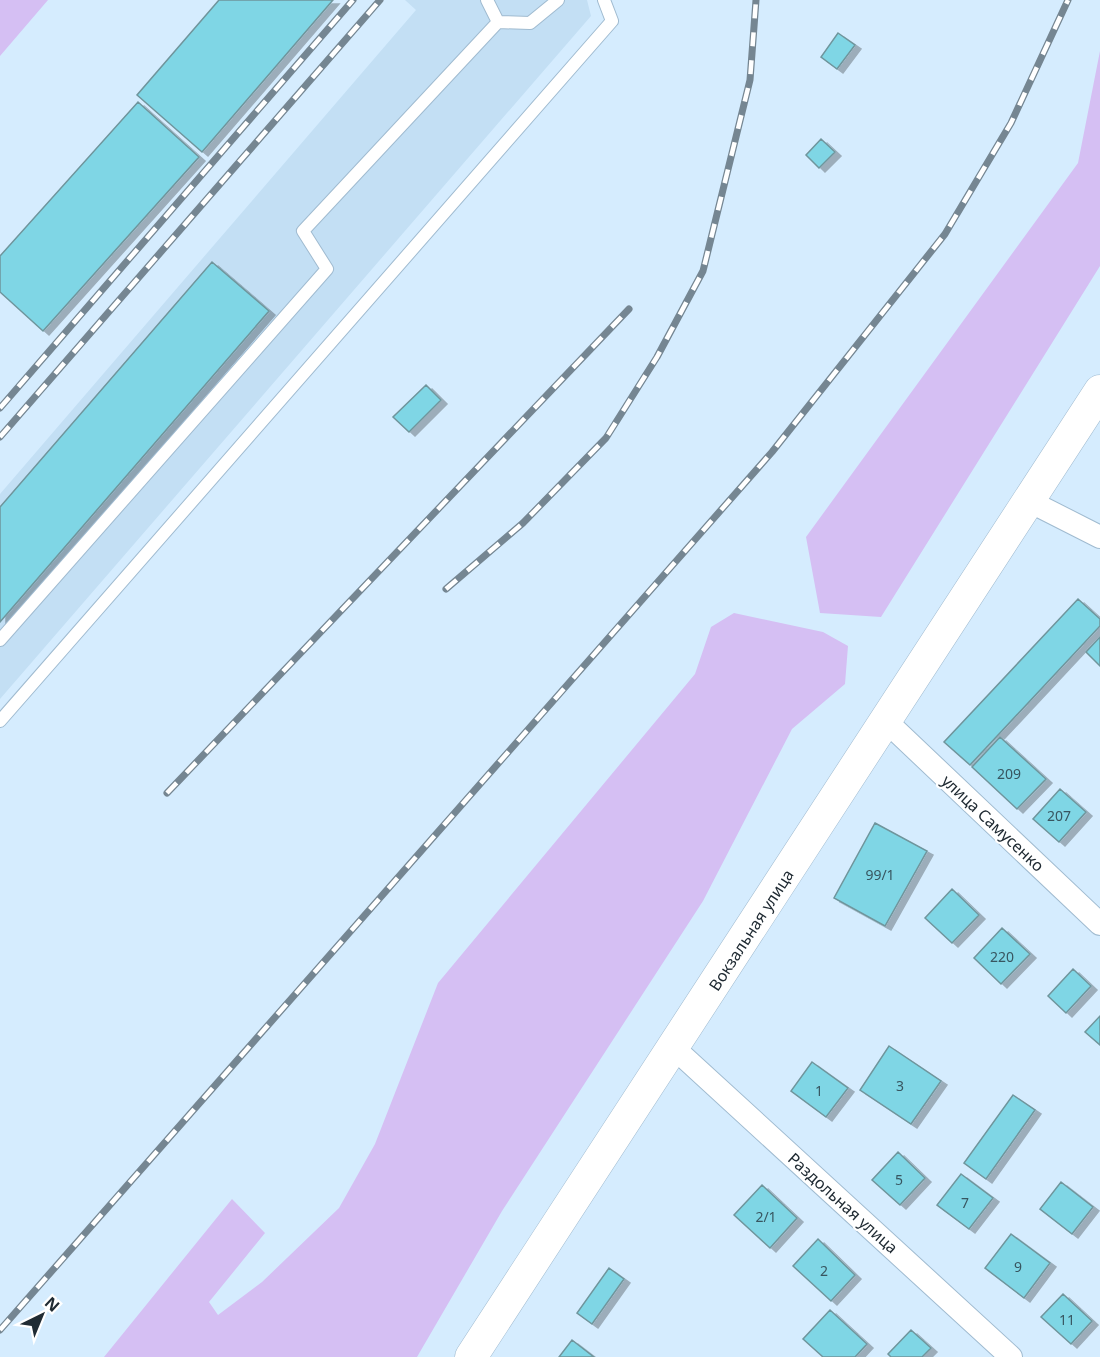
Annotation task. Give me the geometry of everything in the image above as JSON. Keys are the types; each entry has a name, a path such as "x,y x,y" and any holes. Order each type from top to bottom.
{"main road":[{"name":"Вокзальная улица","path":"471,1357 887,722 1100,391"}],"street":[{"path":"1029,501 1100,537"},
{"name":"улица Самусенко","path":"887,722 1100,924"},
{"name":"Раздольная улица","path":"674,1048 1011,1357"}],"lane":[{"path":"487,0 498,22"},
{"path":"0,640 327,269 303,231 498,22 530,23 558,0"},
{"path":"0,721 612,21 604,0"}],"shaded area":[{"path":"0,0 48,0 0,56"},
{"path":"405,0 587,0 591,16 0,699 0,494 416,10"},
{"path":"1100,51 1100,266 881,617 820,613 806,537 1078,163"},
{"path":"734,613 823,632 848,646 845,684 792,729 703,901 502,1211 417,1357 104,1357 232,1199 265,1233 209,1302 218,1315 262,1282 339,1208 375,1144 438,983 695,674 711,627"}],"building":[{"path":"219,0 333,0 202,152 137,95"},
{"path":"838,33 855,45 837,69 821,57"},
{"path":"138,102 199,157 43,331 0,292 0,256"},
{"path":"821,139 835,152 819,168 806,155"},
{"path":"212,262 269,311 0,622 0,507"},
{"path":"426,385 441,400 409,432 393,417"},
{"path":"1078,599 1100,619 1100,626 970,765 944,742"},
{"path":"1100,637 1100,666 1086,652"},
{"path":"1000,737 1046,779 1017,809 972,767"},
{"path":"1060,789 1086,812 1059,842 1033,819"},
{"path":"875,823 927,851 885,926 834,898"},
{"path":"952,889 979,915 952,943 925,918"},
{"path":"1002,928 1030,954 1001,984 974,958"},
{"path":"1073,969 1091,986 1066,1013 1048,996"},
{"path":"1100,1016 1100,1045 1085,1032"},
{"path":"889,1046 941,1081 911,1124 860,1090"},
{"path":"812,1062 848,1088 826,1117 791,1091"},
{"path":"1013,1095 1035,1110 986,1179 964,1163"},
{"path":"898,1152 925,1178 900,1205 872,1180"},
{"path":"961,1174 993,1198 969,1229 937,1205"},
{"path":"1061,1182 1093,1207 1072,1234 1040,1209"},
{"path":"762,1185 797,1218 770,1248 734,1215"},
{"path":"1011,1234 1050,1263 1024,1298 985,1268"},
{"path":"818,1239 855,1275 831,1301 793,1266"},
{"path":"609,1268 624,1279 592,1324 577,1313"},
{"path":"1063,1294 1092,1321 1071,1344 1041,1317"},
{"path":"830,1310 867,1344 855,1357 823,1357 803,1339"},
{"path":"911,1330 931,1348 922,1357 891,1357 888,1354"},
{"path":"572,1340 594,1357 559,1357"}],"railway":[{"path":"0,408 353,0"},
{"path":"0,437 380,0"},
{"path":"446,589 523,523 606,438 657,357 703,271 750,80 756,0"},
{"path":"0,1330 772,452 945,234 1011,123 1068,0"},
{"path":"167,793 629,309"}]}
